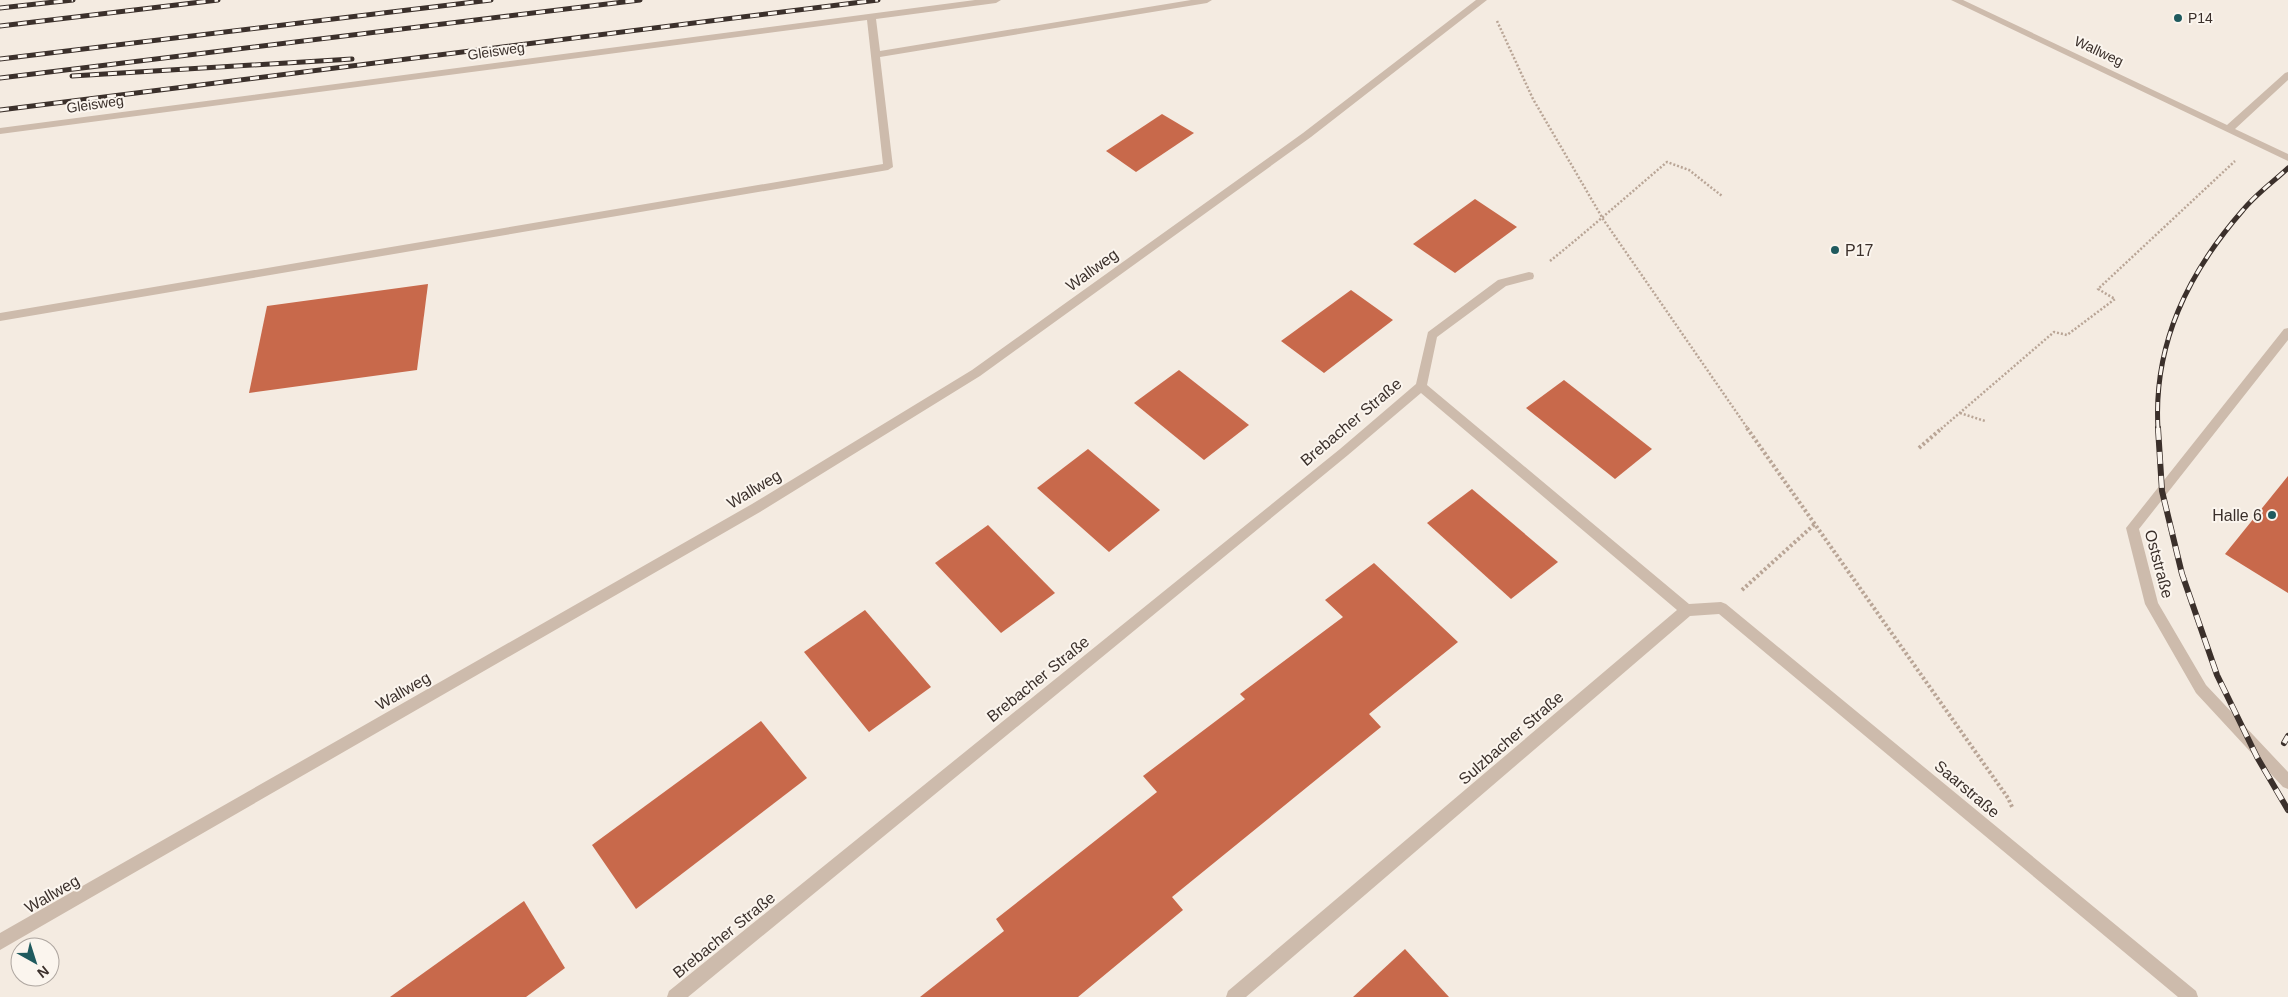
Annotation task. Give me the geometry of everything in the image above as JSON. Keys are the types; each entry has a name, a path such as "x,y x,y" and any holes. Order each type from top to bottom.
{"street":[{"name":"Gleisweg","path":"0,131 996,0"},
{"path":"876,55 1208,0"},
{"name":"Wallweg","path":"0,942 756,508 976,373 1307,135 1482,0"},
{"name":"Wallweg","path":"1956,0 2288,158"},
{"path":"0,318 888,167 871,15"},
{"path":"2229,129 2288,75"},
{"name":"Brebacher Straße","path":"675,997 1336,458 1421,386 1432,335 1502,283 1529,276"},
{"name":"Oststraße","path":"2288,332 2132,528 2152,604 2201,688 2288,782"},
{"name":"Brebacher Straße","path":"1421,386 1687,610"},
{"path":"1687,610 1721,608"},
{"name":"Saarstraße","path":"1721,608 2190,997"},
{"name":"Sulzbacher Straße","path":"1234,997 1687,610"}],"path":[{"path":"1495,18 1533,98 1603,219 1688,344 2008,798 2016,815"},
{"path":"1919,448 2054,332 2067,335 2115,299 2098,289 2255,142"},
{"path":"1551,261 1603,219 1618,203 1667,162 1690,170 1722,196"},
{"path":"1960,413 1984,420"},
{"path":"1721,608 1816,523"}],"building":[{"path":"1162,114 1194,133 1136,172 1106,151"},
{"path":"1475,199 1517,227 1455,273 1413,244"},
{"path":"428,284 417,370 249,393 267,306"},
{"path":"1351,290 1393,320 1324,373 1281,341"},
{"path":"1179,370 1249,425 1204,460 1134,403"},
{"path":"1564,380 1652,449 1615,479 1526,408"},
{"path":"1088,449 1160,510 1109,552 1037,488"},
{"name":"Halle 6","path":"2288,476 2288,593 2225,554"},
{"path":"1472,489 1558,562 1511,599 1427,523"},
{"path":"988,525 1055,593 1001,633 935,563"},
{"path":"1374,563 1458,642 1369,714 1381,727 1172,897 1183,910 1078,997 920,997 1004,931 996,919 1157,792 1143,776 1245,699 1240,694 1343,617 1325,600"},
{"path":"865,610 931,687 869,732 804,652"},
{"path":"761,721 807,778 636,909 592,845"},
{"path":"524,901 565,968 526,997 390,997"},
{"path":"1405,949 1449,997 1353,997"}],"railway":[{"path":"0,8 73,0"},
{"path":"0,26 218,0"},
{"path":"0,59 491,0"},
{"path":"0,78 640,0"},
{"path":"0,110 878,0"},
{"path":"72,76 352,59"},
{"path":"2158,428 2161,368 2168,339 2178,311 2206,259 2223,234 2248,204 2288,168"},
{"path":"2158,428 2162,491 2182,574 2217,675 2257,757 2288,810"},
{"path":"2284,743 2288,736"}],"place":[{"name":"P14","path":"2178,18"},
{"name":"P17","path":"1835,250"},
{"name":"Halle 6","path":"2272,515"}]}
